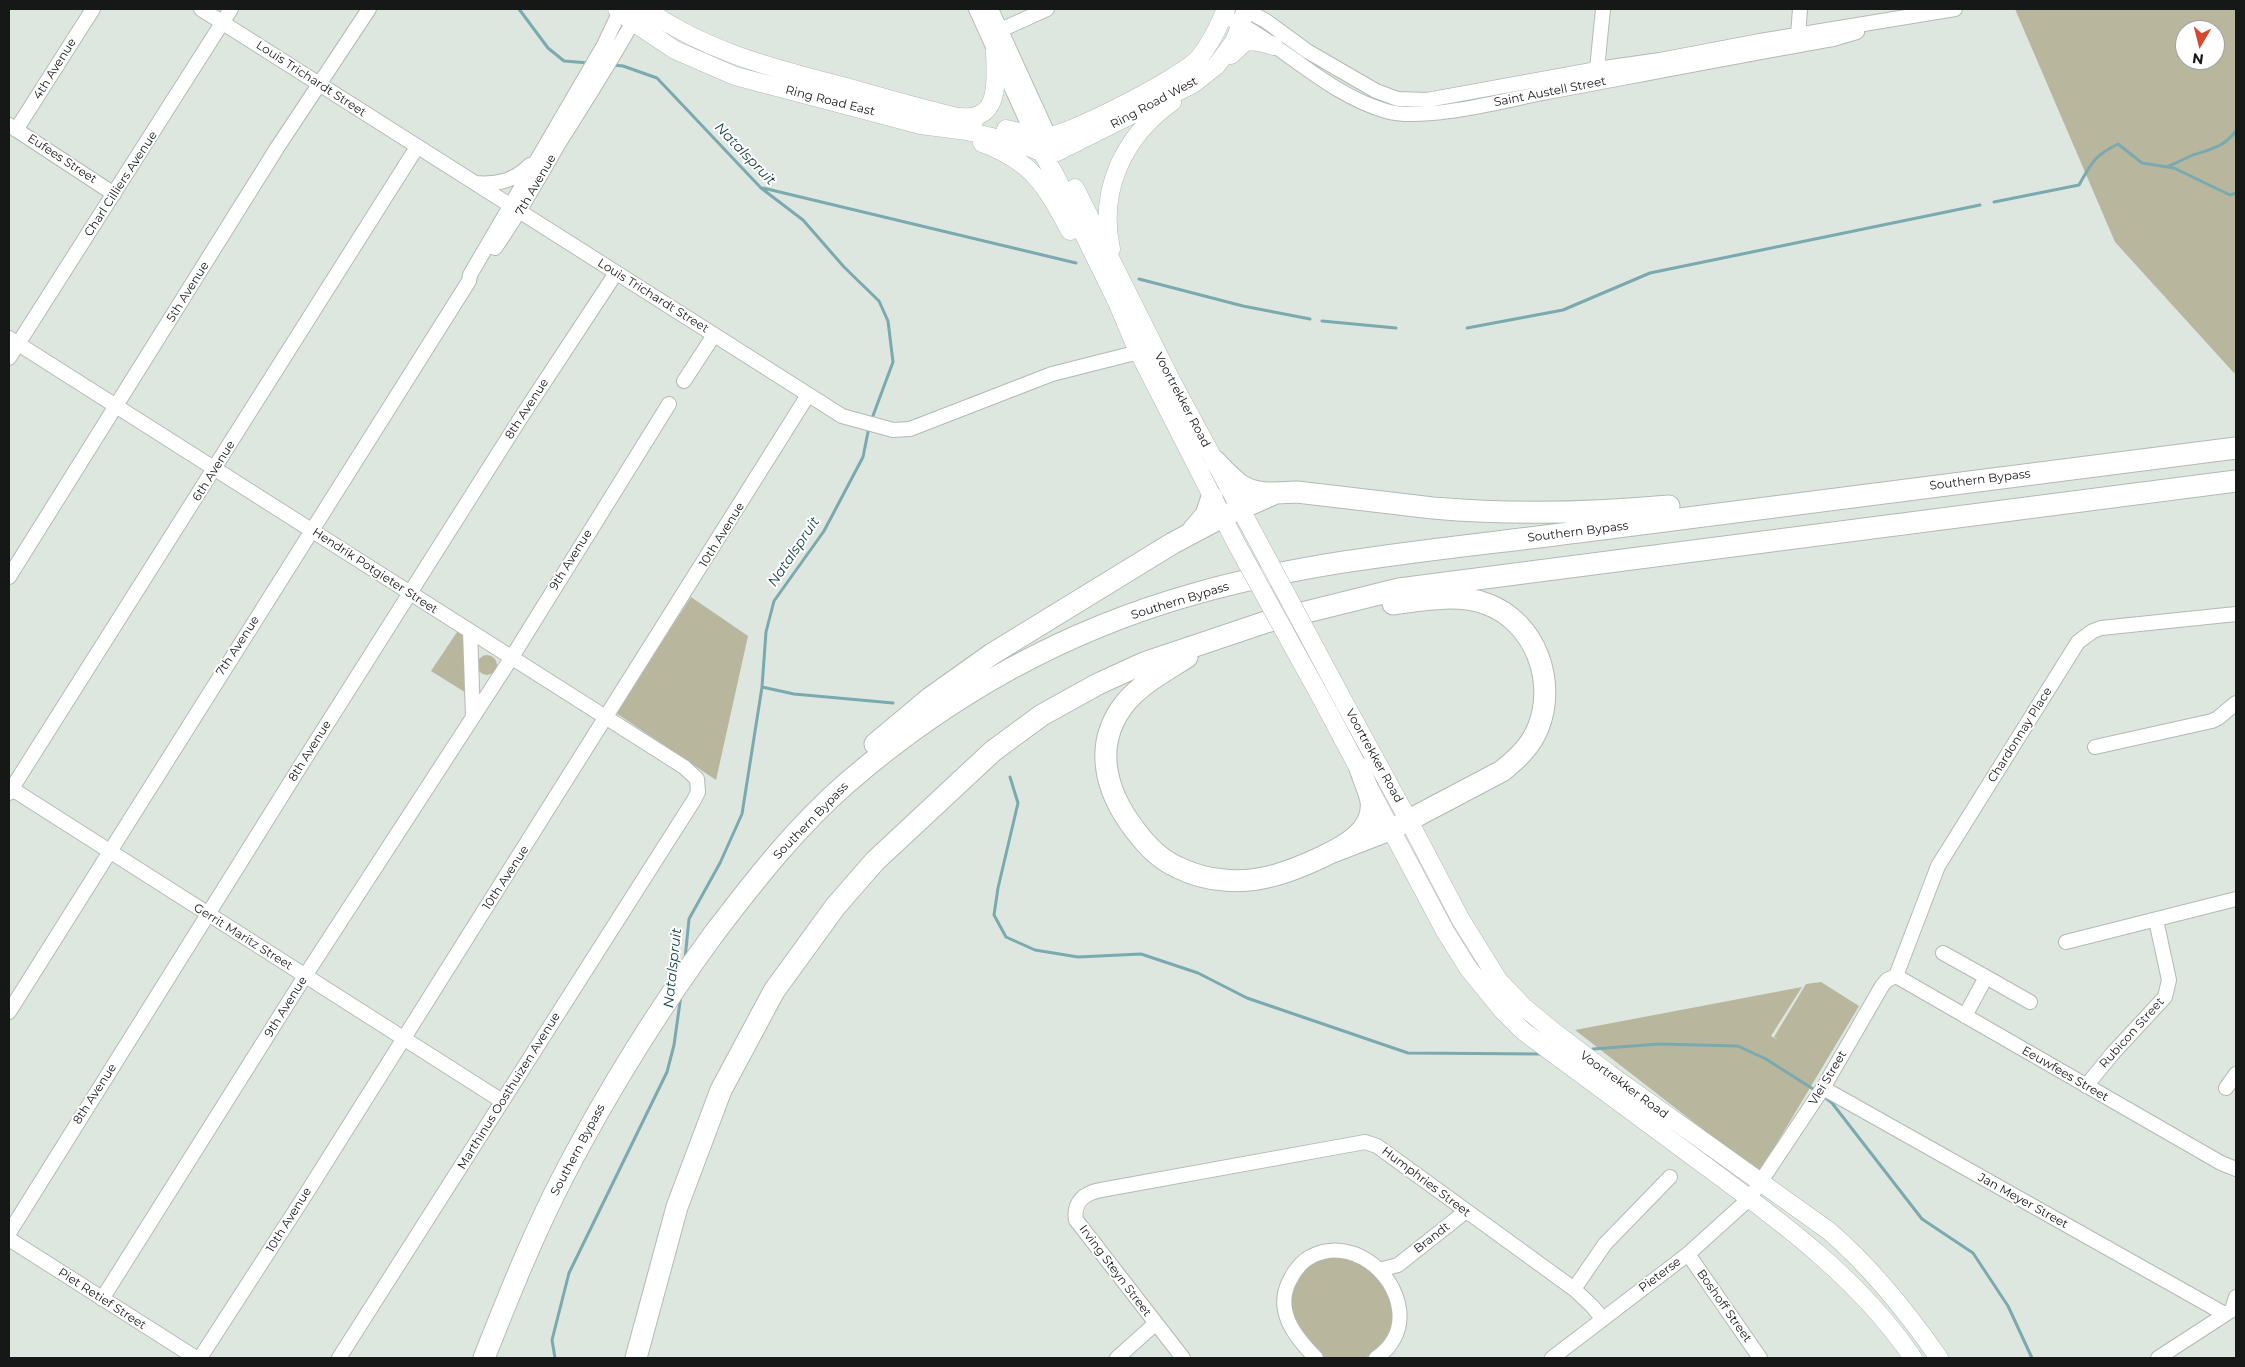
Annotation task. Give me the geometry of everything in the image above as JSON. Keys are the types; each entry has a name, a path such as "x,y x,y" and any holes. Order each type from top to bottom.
{"highway":[{"name":"Southern Bypass","path":"484,1358 530,1246 564,1174 634,1050 676,986 740,900 815,813 847,784 895,745 955,702 1020,662 1082,634 1195,594 1332,565 2236,448"},
{"path":"1215,461 1242,487 1252,492 1297,492 1435,508 1560,512 1630,510 1762,498 1871,494"},
{"path":"636,1358 677,1207 721,1090 774,991 835,907 875,861 948,790 993,751 1042,715 1098,684 1144,663 1266,622 1398,589 2236,481"},
{"path":"815,813 876,743 930,698 992,654 1188,535 1276,493"},
{"path":"1188,535 1203,519 1212,496"},
{"path":"1266,622 1416,601 1470,600 1501,610 1517,622 1529,638 1544,678 1545,693 1538,728 1517,759 1502,771 1401,825 1330,853"},
{"path":"1212,640 1142,686 1126,702 1108,736 1107,775 1111,792 1120,809 1147,846 1176,867 1201,876 1223,880 1260,880 1308,864 1352,840 1366,826 1371,801 1360,768"}],"main road":[{"name":"Ring Road East","path":"645,9 689,36 719,50 954,117 1041,136"},
{"name":"Ring Road East","path":"626,12 675,50 735,76 922,124 967,130 1050,153"},
{"name":"Ring Road West","path":"1041,136 1079,125 1182,72 1203,52 1219,27 1225,12"},
{"name":"Ring Road West","path":"1050,153 1193,84 1216,66 1235,40 1244,13"},
{"path":"954,117 970,118 978,116 987,110 994,98 996,89 995,39"},
{"path":"1216,66 1246,41 1274,46"},
{"path":"1113,261 1108,228 1108,206 1112,185 1124,154 1141,128 1193,84"},
{"path":"922,124 1001,151 1029,169 1049,192 1087,251 1104,293 1137,349"},
{"name":"Voortrekker Road","path":"1041,136 1113,261 1137,312 1215,461 1231,513 1236,542 1360,768 1401,825 1499,980 1519,1001 1554,1032 1608,1073 1830,1231 1854,1253 1904,1310 1939,1358"},
{"name":"Voortrekker Road","path":"1050,153 1087,251 1118,304 1137,349 1212,496 1254,534 1344,702 1401,825 1445,931 1468,968 1503,1011 1523,1031 1749,1199 1848,1279 1881,1316 1913,1358"}],"street":[{"name":"4th Avenue","path":"12,127 93,9"},
{"name":"Louis Trichardt Street","path":"201,9 827,408 846,418 893,430 917,427 1008,390 1137,349"},
{"name":"Charl Cilliers Avenue","path":"9,358 13,341 114,194 231,9"},
{"name":"5th Avenue","path":"9,577 277,148 369,9"},
{"name":"Voortrekker Road","path":"976,9 995,39 1041,136"},
{"name":"Voortrekker Road","path":"991,9 995,39 1041,136"},
{"path":"995,39 1047,9"},
{"path":"1597,69 1603,9"},
{"path":"1798,35 1800,9"},
{"name":"Saint Austell Street","path":"1225,12 1244,13 1266,22 1307,51 1362,84 1398,99 1427,100 1463,95 1597,69 1660,60 1955,9"},
{"path":"610,47 626,12"},
{"name":"Saint Austell Street","path":"1244,13 1254,31 1327,84 1352,98 1402,116 1484,104 1833,39 1898,19"},
{"name":"7th Avenue","path":"516,208 537,158 583,79 610,47"},
{"name":"7th Avenue","path":"9,1012 358,455 469,281 475,278 516,208 598,84 610,47"},
{"name":"Eufees Street","path":"12,127 114,194"},
{"name":"6th Avenue","path":"10,790 216,468 417,147"},
{"path":"474,183 493,184 510,180 537,158"},
{"name":"8th Avenue","path":"9,1233 520,419 616,274"},
{"path":"684,380 714,335"},
{"name":"Hendrik Potgieter Street","path":"13,341 216,468 606,719 684,767 697,779 698,792 679,824"},
{"name":"10th Avenue","path":"198,1358 404,1039 808,395"},
{"name":"9th Avenue","path":"102,1299 305,976 512,657 669,404"},
{"name":"Chardonnay Place","path":"1896,976 1938,866 2078,642 2100,628 2236,614"},
{"path":"470,632 473,716"},
{"path":"472,674 482,680 498,678"},
{"path":"2095,747 2212,721 2236,703"},
{"name":"Gerrit Maritz Street","path":"10,790 109,850 502,1101"},
{"name":"Marthinus Oosthuizen Avenue","path":"339,1358 679,824"},
{"path":"2066,942 2236,900"},
{"name":"Rubicon Street","path":"2086,1086 2113,1053 2165,998 2169,980 2156,920"},
{"path":"1943,953 2030,1002"},
{"name":"Eeuwfees Street","path":"1896,976 2221,1163 2236,1169"},
{"name":"Vlei Street","path":"1761,1183 1823,1088 1882,986 1887,980 1896,976"},
{"path":"1964,1016 1986,977"},
{"path":"2226,1088 2236,1074"},
{"name":"Jan Meyer Street","path":"1823,1088 2233,1305"},
{"name":"Humphries Street","path":"1101,1190 1365,1142 1377,1146 1465,1212 1574,1289 1602,1318"},
{"path":"1574,1289 1604,1244 1670,1177"},
{"name":"Pieterse","path":"1552,1358 1688,1254 1749,1199 1761,1183"},
{"name":"Irving Steyn Street","path":"1101,1190 1086,1195 1080,1200 1075,1213 1076,1220 1183,1358"},
{"name":"Brandt","path":"1379,1270 1398,1265 1465,1212"},
{"name":"Piet Retief Street","path":"9,1239 198,1358"},
{"path":"1316,1358 1293,1332 1284,1308 1284,1295 1295,1270 1311,1256 1341,1251 1358,1255 1379,1270 1390,1282 1397,1296 1400,1318 1397,1334 1376,1358"},
{"name":"Boshoff Street","path":"1688,1254 1760,1358"},
{"name":"Brandt","path":"1390,1282 1398,1265"},
{"path":"2158,1358 2233,1305"},
{"path":"1117,1358 1155,1324"}],"green space":[{"path":"2015,9 2236,9 2236,372 2234,373 2115,242"},
{"path":"691,597 748,636 716,780 616,713"},
{"path":"457,632 468,638 471,696 431,671"},
{"path":"487,655 494,658 497,665 494,672 487,675 480,672 477,665 480,658"},
{"path":"1821,982 1859,1006 1759,1173 1575,1030 1802,987 1771,1036 1778,1040 1774,1037 1806,984"},
{"path":"1322,1256 1357,1259 1384,1282 1395,1314 1390,1335 1366,1358 1324,1358 1314,1350 1289,1314 1291,1281 1295,1274"}],"waterway":[{"name":"Natalspruit","path":"519,9 548,48 564,61 589,63"},
{"name":"Natalspruit","path":"613,65 623,66 657,78 761,188 803,220 844,267 879,301 888,321 893,362 871,421"},
{"path":"2167,167 2217,147 2227,141 2236,131"},
{"path":"1994,202 2079,185 2094,160 2118,144 2142,163 2174,168 2230,195 2236,193"},
{"path":"763,188 1076,263"},
{"path":"1467,328 1563,310 1650,273 1980,205"},
{"path":"1139,279 1243,306 1310,319"},
{"path":"1322,321 1396,328"},
{"name":"Natalspruit","path":"685,959 689,919 720,863 742,814 762,687 766,632 774,601 824,531 863,457 869,427"},
{"path":"762,687 794,694 893,703"},
{"path":"1010,777 1018,803 998,888 994,915 1006,937 1035,950 1078,957 1141,954 1198,973 1247,998 1408,1053 1540,1054"},
{"name":"Natalspruit","path":"555,1358 552,1340 569,1273 667,1072 674,1045 681,995"},
{"path":"1593,1049 1659,1044 1738,1046 1766,1059 1813,1089"},
{"path":"1826,1098 1832,1103 1922,1219 1973,1253 2008,1306 2032,1358"}]}
